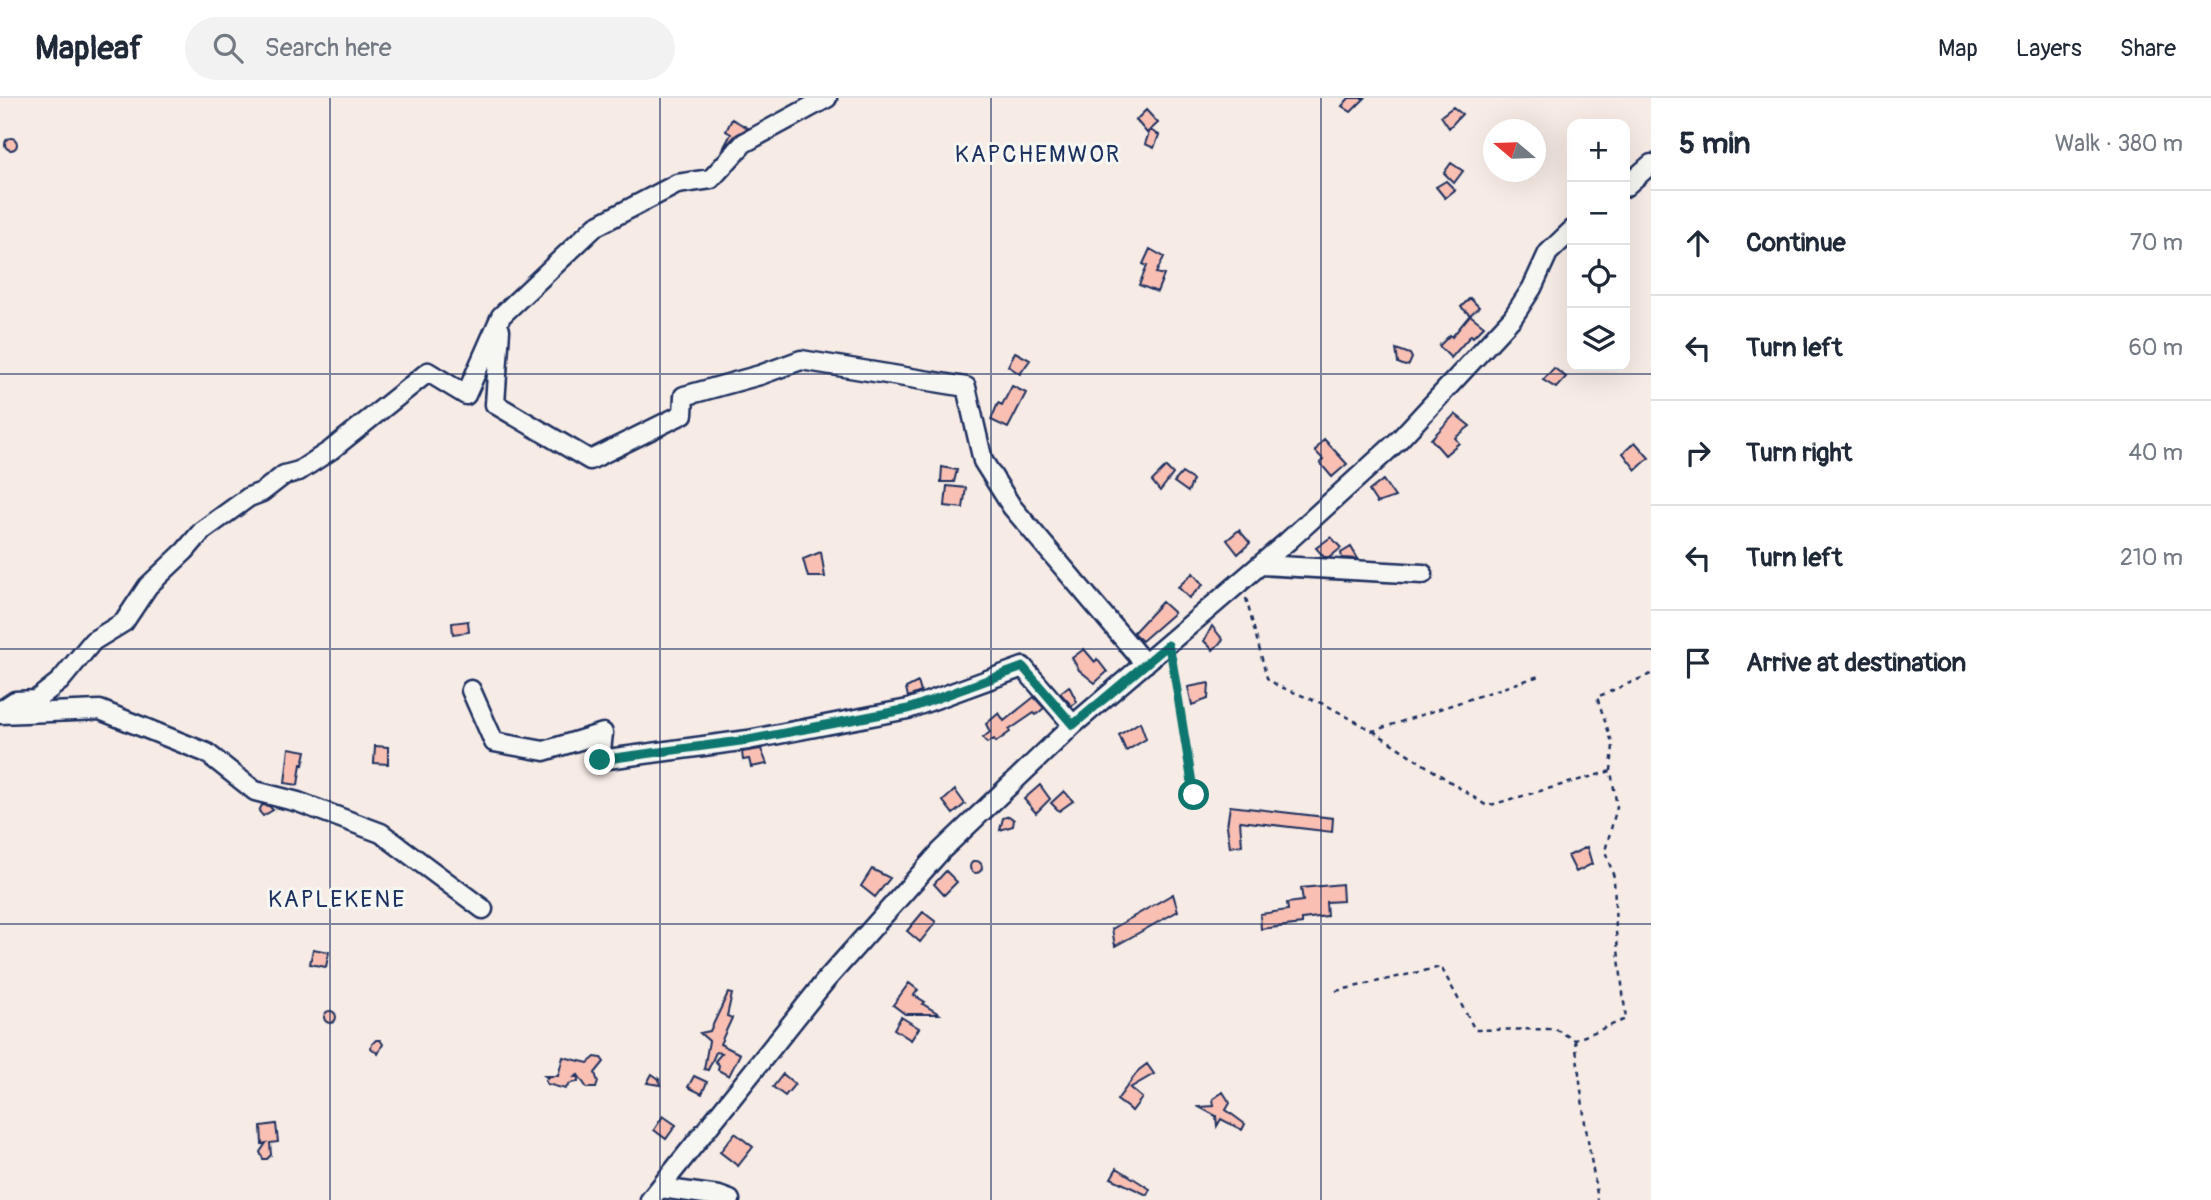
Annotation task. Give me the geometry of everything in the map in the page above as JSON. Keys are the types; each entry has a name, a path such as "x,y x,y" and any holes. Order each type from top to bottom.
{"street":[{"path":"0,713 15,701 36,700 60,681 93,641 124,622 148,586 202,531 249,496 262,492 284,475 299,471 331,450 428,372 467,395 501,316 596,226 677,184 711,179 744,144 827,98"},
{"path":"1630,183 1651,164"},
{"path":"656,1194 784,1032 900,895 958,834 1073,725 1241,582 1399,440 1513,317 1532,288 1548,253 1567,235"},
{"path":"501,316 495,404 590,460 683,414 684,396 802,360 966,387 983,461 1012,507 1145,664"},
{"path":"1260,565 1423,574"},
{"path":"471,690 494,742 544,751 603,733 600,760 748,740 908,709 1023,667 1073,725"},
{"path":"0,713 100,710 124,719 207,753 255,791 298,802 382,833 483,909"},
{"path":"656,1194 719,1196 730,1200"}],"path":[{"path":"1241,582 1267,678 1278,686 1326,705 1373,731 1487,806 1611,771"},
{"path":"1168,645 1194,795"},
{"path":"1575,1040 1626,1019 1616,932 1614,877 1605,851 1617,807 1611,771 1613,745 1597,697 1651,674"},
{"path":"1373,731 1539,676"},
{"path":"1336,990 1441,967 1475,1030 1555,1029 1575,1040"},
{"path":"1575,1040 1598,1200"}],"building":[{"path":"1349,98 1365,98 1351,112 1342,106"},
{"path":"1453,107 1462,114 1449,128 1441,116"},
{"path":"1146,110 1158,123 1147,133 1136,120"},
{"path":"732,119 748,128 736,135 723,149 731,134 726,131"},
{"path":"1150,130 1159,135 1154,148 1145,144"},
{"path":"11,138 17,144 11,150 5,144"},
{"path":"1451,163 1463,171 1454,183 1444,173"},
{"path":"1446,181 1455,190 1445,198 1436,187"},
{"path":"1150,249 1164,257 1156,273 1164,275 1157,292 1139,285 1147,266 1143,264"},
{"path":"1470,298 1479,307 1470,315 1461,307"},
{"path":"1470,315 1484,326 1473,337 1471,335 1451,358 1439,346 1450,335 1452,337"},
{"path":"1396,349 1410,354 1412,358 1409,365 1398,363"},
{"path":"1015,352 1030,360 1020,374 1008,366"},
{"path":"1554,368 1566,377 1556,388 1543,380"},
{"path":"1012,386 1026,393 1008,428 991,420 998,403 1002,405"},
{"path":"1455,414 1470,426 1455,438 1459,443 1445,455 1431,439"},
{"path":"1324,439 1347,464 1332,477 1320,463 1323,459 1315,451"},
{"path":"1635,442 1649,458 1636,470 1623,453"},
{"path":"942,467 957,470 954,482 941,482"},
{"path":"1166,467 1173,474 1160,491 1152,481"},
{"path":"1182,473 1193,480 1188,492 1174,482"},
{"path":"1383,480 1395,497 1377,503 1369,491"},
{"path":"947,486 966,488 963,508 945,506"},
{"path":"1239,530 1250,543 1238,554 1227,540"},
{"path":"1331,537 1341,548 1330,557 1324,557 1316,548"},
{"path":"1351,547 1358,559 1342,558 1341,553"},
{"path":"821,552 825,577 808,577 803,559"},
{"path":"1193,573 1203,585 1189,598 1178,587"},
{"path":"1162,602 1174,613 1142,641 1133,633"},
{"path":"468,621 469,632 453,634 452,623"},
{"path":"1212,626 1223,640 1213,650 1204,641"},
{"path":"1084,649 1095,662 1097,659 1107,672 1095,683 1079,670 1072,658"},
{"path":"918,682 921,692 908,697 906,688"},
{"path":"1209,683 1208,699 1192,705 1188,687"},
{"path":"1069,686 1077,702 1072,706 1060,693"},
{"path":"1034,697 1044,708 1009,730 1010,732 996,742 994,739 987,743 983,738 990,732 986,724 999,713 1004,721"},
{"path":"1140,722 1146,739 1126,751 1119,735"},
{"path":"375,746 388,747 388,764 374,763"},
{"path":"289,748 306,751 298,785 285,783"},
{"path":"761,749 767,764 751,767 749,759 743,760 742,752"},
{"path":"1040,785 1050,799 1036,813 1024,799"},
{"path":"955,790 965,804 953,814 943,801"},
{"path":"1064,791 1073,801 1059,811 1051,803"},
{"path":"262,805 273,810 263,816 259,811"},
{"path":"1230,806 1333,818 1332,832 1240,821 1242,845 1230,847 1227,826"},
{"path":"1009,816 1014,820 1013,826 1000,830 1003,818"},
{"path":"1587,847 1592,864 1576,872 1568,856"},
{"path":"976,861 982,867 976,873 970,867"},
{"path":"872,869 890,878 875,897 861,886"},
{"path":"946,871 957,882 944,895 934,884"},
{"path":"1342,884 1343,901 1326,902 1327,916 1302,919 1302,924 1261,929 1260,914 1288,910 1287,903 1303,901 1301,888"},
{"path":"1173,894 1178,911 1115,946 1112,929"},
{"path":"923,912 936,922 920,942 907,931"},
{"path":"313,949 329,952 326,967 310,964"},
{"path":"909,983 918,990 914,995 939,1014 905,1014 893,1005"},
{"path":"728,993 732,994 727,1016 732,1018 720,1044 740,1054 729,1076 718,1070 719,1065 715,1061 722,1053 716,1052 708,1070 704,1069 709,1041 700,1033 710,1031"},
{"path":"330,1011 336,1017 330,1023 324,1017"},
{"path":"901,1017 919,1028 911,1040 894,1029"},
{"path":"376,1040 383,1044 378,1054 371,1048"},
{"path":"563,1057 588,1063 595,1057 601,1058 604,1062 595,1073 598,1082 596,1088 587,1088 578,1075 575,1077 578,1077 578,1082 571,1083 565,1089 547,1084 545,1080 548,1078 545,1076 558,1076"},
{"path":"1147,1064 1154,1074 1130,1088 1142,1098 1132,1111 1117,1100 1139,1070"},
{"path":"652,1074 659,1079 660,1085 647,1083"},
{"path":"783,1074 795,1084 785,1096 773,1087"},
{"path":"694,1076 707,1082 702,1094 688,1087"},
{"path":"1223,1092 1230,1103 1226,1110 1245,1124 1242,1130 1221,1119 1217,1126 1216,1116 1199,1107 1214,1106 1213,1099"},
{"path":"663,1116 676,1125 666,1139 654,1130"},
{"path":"276,1124 278,1142 270,1143 271,1155 263,1159 260,1152 266,1143 262,1144 261,1126"},
{"path":"735,1133 753,1147 738,1166 720,1152"},
{"path":"1117,1168 1150,1189 1147,1195 1111,1178"}],"district":[{"name":"KAPCHEMWOR","path":"1038,154"},
{"name":"KAPLEKENE","path":"337,899"}],"route":[{"path":"600,760 748,740 908,709 1023,667 1073,725 1168,645 1194,795"}]}
